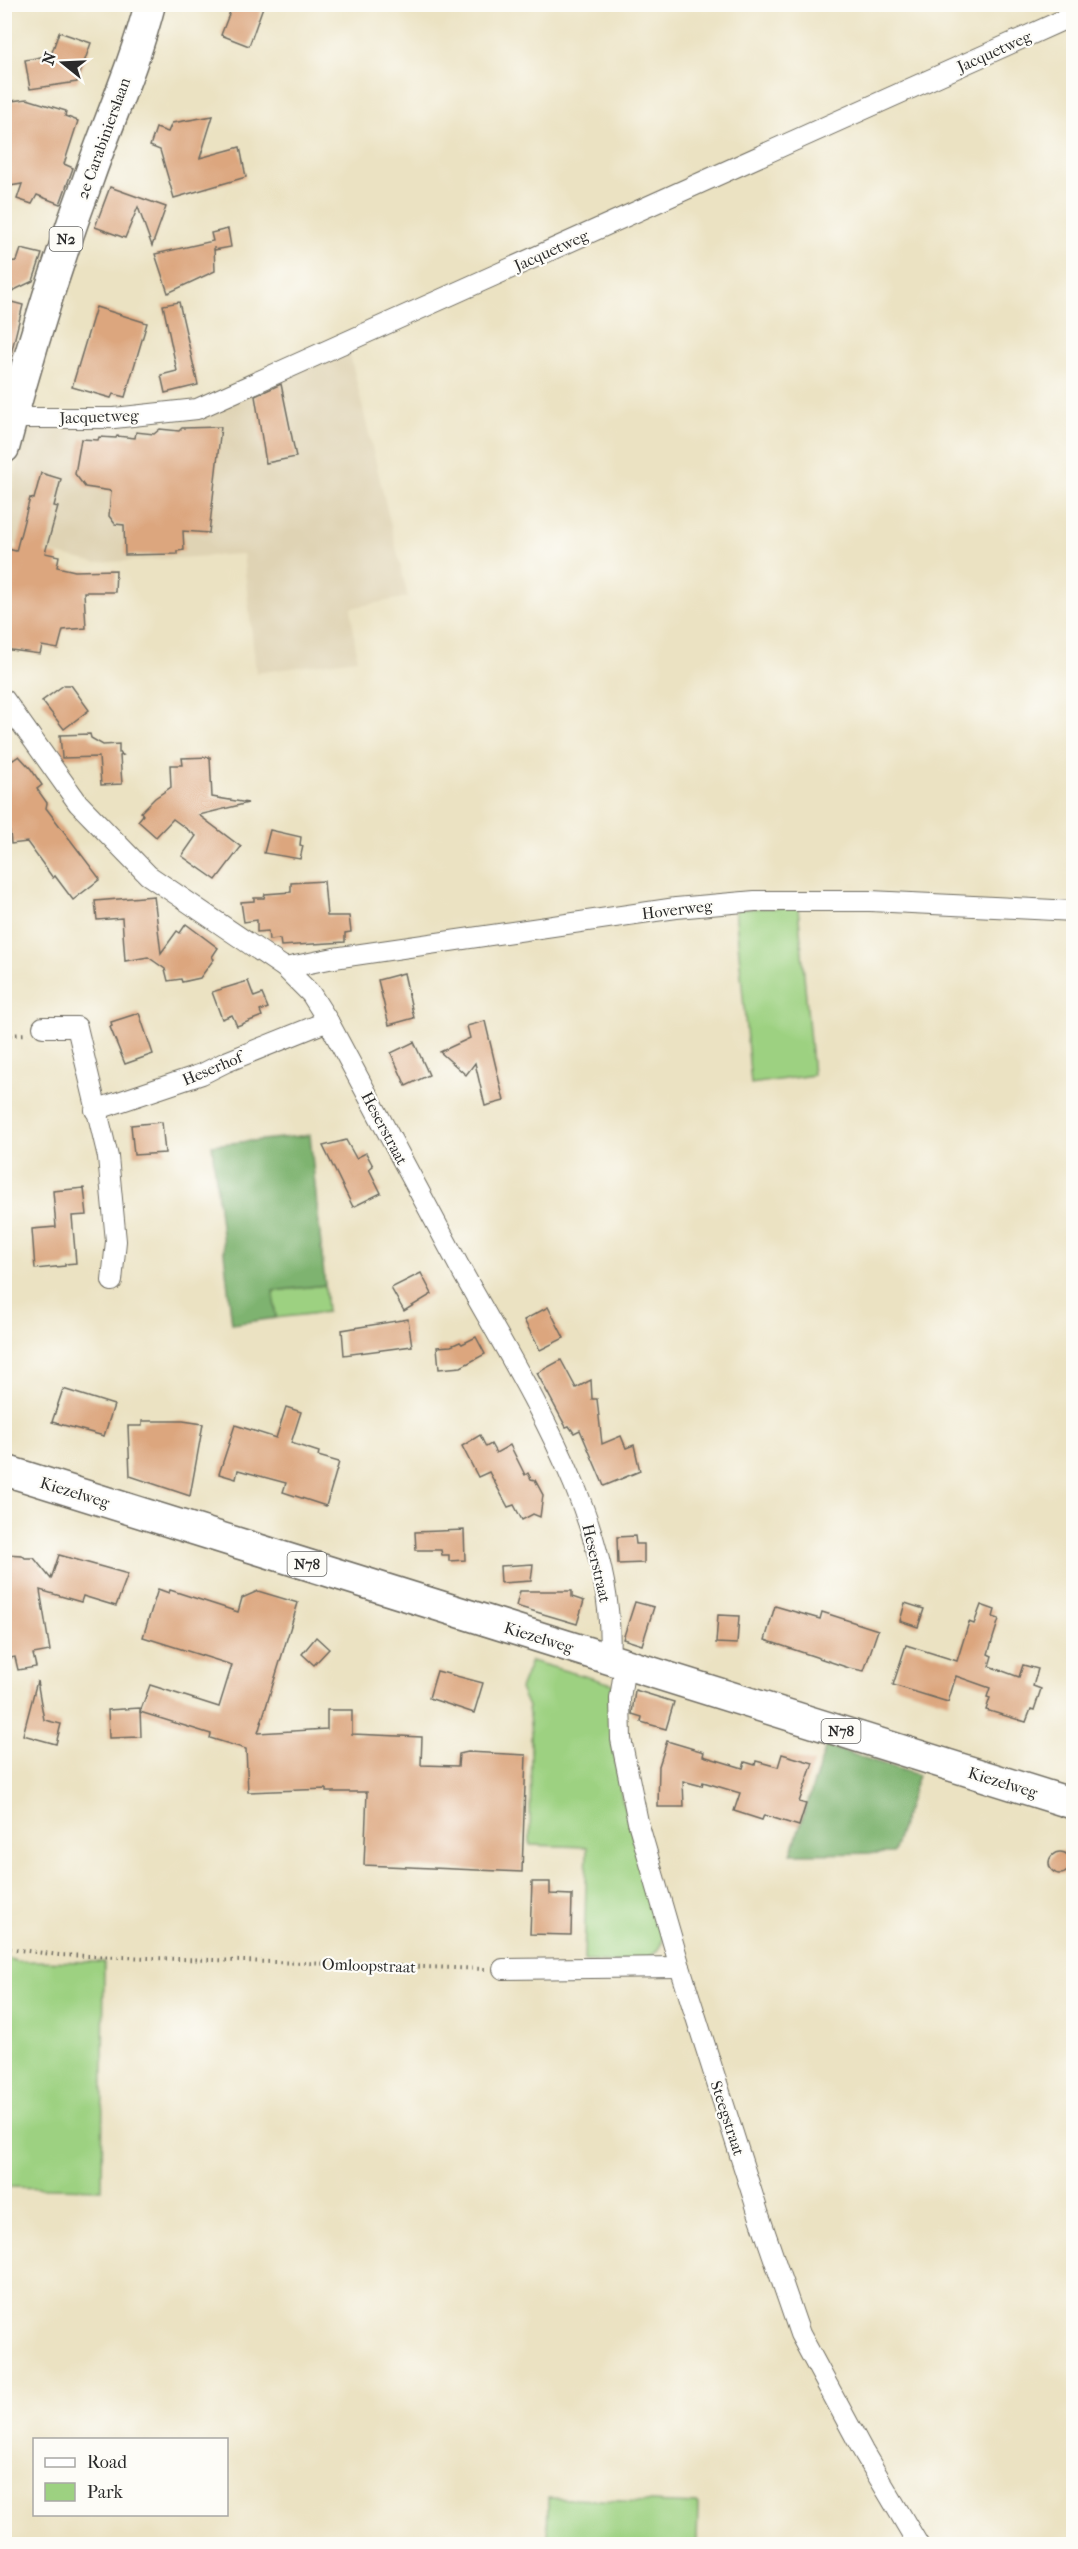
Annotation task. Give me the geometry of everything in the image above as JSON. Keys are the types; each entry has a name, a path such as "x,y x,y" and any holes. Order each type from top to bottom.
{"main road":[{"name":"2e Carabinierslaan","path":"7,435 64,246 142,35 150,4"},
{"name":"2e Carabinierslaan","path":"142,35 160,4"},
{"name":"Kiezelweg","path":"4,1470 1074,1804"}],"street":[{"name":"Jacquetweg","path":"7,435 197,408 1074,15"},
{"name":"Heserstraat","path":"4,699 78,803 148,875 285,968 311,994 549,1429 589,1523 607,1598 610,1640 617,1661"},
{"name":"Hoverweg","path":"285,968 334,958 652,912 755,901 870,901 1074,911"},
{"name":"Heserhof","path":"95,1110 202,1074 226,1062 328,1022"},
{"path":"43,1028 77,1027 108,1157 116,1241 112,1281"},
{"name":"Steegstraat","path":"617,1661 621,1738 638,1822 680,1967 800,2334 863,2451 918,2544"},
{"path":"503,1969 680,1967"}],"path":[{"name":"Omloopstraat","path":"4,1948 59,1955 503,1969"}],"shaded area":[{"path":"348,346 408,597 351,608 357,659 256,673 243,554 96,563 5,542 5,523 26,425 170,424 188,419"}],"green space":[{"path":"798,907 813,1075 751,1084 735,909"},
{"path":"310,1135 325,1285 273,1291 276,1318 232,1324 212,1145"},
{"path":"325,1285 327,1312 276,1318 273,1291"},
{"path":"531,1661 613,1684 612,1742 622,1799 663,1938 658,1949 651,1956 641,1960 630,1963 584,1961 587,1847 530,1845 531,1734 528,1707 520,1689"},
{"path":"826,1746 918,1775 893,1853 791,1854"},
{"path":"5,1957 16,1961 104,1962 102,2189 5,2187"},
{"path":"548,2498 698,2504 697,2544 547,2544"}],"building":[{"path":"233,4 264,4 249,46 221,35"},
{"path":"59,32 91,43 77,82 30,89 25,60 51,55"},
{"path":"27,99 66,111 65,116 78,121 64,164 73,168 60,204 37,195 32,204 17,199 22,184 4,187 4,139 10,138 4,102"},
{"path":"213,116 200,158 240,147 246,177 174,198 160,150 150,146 156,128 168,132 172,123"},
{"path":"110,187 166,207 152,246 138,207 125,238 95,227"},
{"path":"228,229 231,247 214,250 215,271 168,293 155,254 213,241 211,233"},
{"path":"21,249 42,254 33,281 4,295 4,262 17,261"},
{"path":"4,300 23,305 10,358 4,357"},
{"path":"179,302 198,385 165,393 161,375 177,371 163,305"},
{"path":"96,307 147,323 125,397 113,394 111,398 72,387"},
{"path":"281,384 296,457 266,463 255,396"},
{"path":"221,427 209,533 183,531 184,550 177,551 177,554 125,555 124,525 115,524 109,516 111,491 85,487 75,474 81,439 98,440 99,437 116,438 117,436 135,438 136,432 154,434 160,429 179,431 182,428"},
{"path":"41,473 61,479 54,506 58,507 45,553 59,556 57,567 75,571 116,570 115,592 84,592 86,628 63,630 58,649 42,646 40,654 4,649 4,548 16,551 30,498 34,499"},
{"path":"64,685 71,685 89,710 64,729 42,701"},
{"path":"90,734 91,738 103,745 119,744 119,753 123,755 120,756 122,784 101,785 99,757 62,758 60,735"},
{"path":"4,753 13,760 19,756 31,769 42,785 37,789 47,803 46,808 100,879 73,900 55,876 53,878 27,842 11,844 10,832 4,833"},
{"path":"210,757 212,797 248,803 199,815 241,847 216,880 182,856 196,836 173,819 156,837 138,821 143,815 141,812 171,787 170,765 183,765 182,758"},
{"path":"270,830 301,837 300,845 303,846 300,859 264,853"},
{"path":"324,881 327,916 349,916 351,932 345,933 345,942 281,946 280,939 269,940 268,931 257,932 257,920 244,922 241,902 264,898 265,894 291,892 291,883"},
{"path":"154,896 161,953 177,931 180,933 186,924 218,948 212,957 214,959 200,978 182,982 181,979 168,981 165,969 148,957 125,961 122,918 97,920 95,901"},
{"path":"404,973 414,1018 389,1025 378,980"},
{"path":"248,981 254,997 262,994 268,1008 260,1011 262,1016 237,1026 232,1015 222,1019 212,992"},
{"path":"139,1013 153,1054 125,1064 110,1027 111,1022"},
{"path":"485,1021 504,1101 485,1106 475,1063 466,1075 440,1052 470,1038 467,1026"},
{"path":"414,1042 429,1075 406,1086 391,1053"},
{"path":"162,1122 165,1153 134,1155 131,1125"},
{"path":"346,1140 356,1158 366,1153 373,1166 369,1169 381,1193 353,1207 323,1146"},
{"path":"84,1188 87,1215 72,1216 76,1263 35,1269 32,1229 56,1227 53,1191"},
{"path":"421,1273 432,1294 404,1311 391,1288"},
{"path":"548,1307 564,1338 540,1350 524,1320"},
{"path":"408,1319 412,1346 344,1355 342,1330"},
{"path":"476,1337 485,1354 461,1367 439,1369 437,1347 451,1346 460,1342 462,1344"},
{"path":"561,1360 576,1388 591,1380 592,1399 597,1399 602,1444 621,1436 626,1448 634,1445 640,1471 604,1486 580,1430 574,1433 569,1426 566,1427 537,1373"},
{"path":"63,1389 114,1405 104,1436 52,1422"},
{"path":"286,1407 301,1412 291,1443 319,1452 318,1456 339,1462 326,1506 283,1492 286,1483 238,1470 236,1479 219,1474 235,1425 276,1438"},
{"path":"142,1421 183,1421 203,1424 190,1496 130,1476 128,1426 142,1426"},
{"path":"480,1435 486,1447 491,1444 496,1453 510,1445 525,1475 528,1473 531,1479 535,1480 543,1495 540,1517 533,1514 522,1520 514,1505 508,1507 489,1472 478,1477 462,1446"},
{"path":"464,1530 465,1560 449,1561 449,1555 442,1555 441,1550 416,1550 415,1532"},
{"path":"635,1536 636,1544 644,1544 644,1563 618,1564 617,1537"},
{"path":"4,1554 34,1558 51,1579 59,1555 128,1574 116,1606 83,1596 81,1602 40,1590 50,1651 33,1654 36,1667 18,1670 15,1657 4,1659"},
{"path":"533,1564 531,1581 501,1583 500,1566"},
{"path":"158,1589 169,1593 170,1590 238,1612 242,1598 258,1591 298,1603 258,1733 327,1729 327,1710 352,1710 352,1734 422,1737 421,1765 458,1766 459,1754 468,1752 526,1755 522,1872 364,1865 367,1792 326,1792 326,1789 248,1792 246,1749 210,1738 211,1734 140,1712 150,1685 219,1707 232,1665 143,1637"},
{"path":"520,1591 572,1591 572,1597 584,1601 577,1624 516,1606"},
{"path":"635,1602 654,1607 642,1645 623,1639"},
{"path":"905,1603 924,1609 918,1627 900,1621"},
{"path":"981,1605 995,1610 993,1617 999,1619 988,1654 992,1656 989,1666 1019,1677 1023,1665 1038,1669 1033,1686 1041,1689 1034,1710 1031,1709 1026,1722 986,1710 990,1688 956,1676 948,1702 893,1685 906,1645 957,1661 969,1622 974,1624"},
{"path":"775,1606 820,1619 822,1612 878,1630 864,1671 765,1640"},
{"path":"718,1615 739,1616 737,1644 716,1643"},
{"path":"316,1637 329,1649 314,1665 302,1654"},
{"path":"437,1671 483,1683 474,1713 429,1698"},
{"path":"37,1681 44,1720 61,1724 56,1744 23,1735"},
{"path":"635,1690 674,1702 666,1729 641,1722 642,1717 632,1714"},
{"path":"140,1708 141,1737 109,1738 108,1710"},
{"path":"667,1741 704,1752 703,1756 743,1768 745,1762 755,1765 756,1761 778,1767 782,1754 813,1763 799,1802 806,1804 799,1826 764,1815 762,1820 734,1811 740,1793 703,1782 702,1786 683,1781 684,1807 658,1807 659,1766"},
{"path":"1060,1852 1068,1855 1071,1863 1068,1871 1060,1874 1052,1871 1049,1863 1052,1855"},
{"path":"532,1882 550,1882 550,1894 572,1895 571,1935 530,1934"}]}
